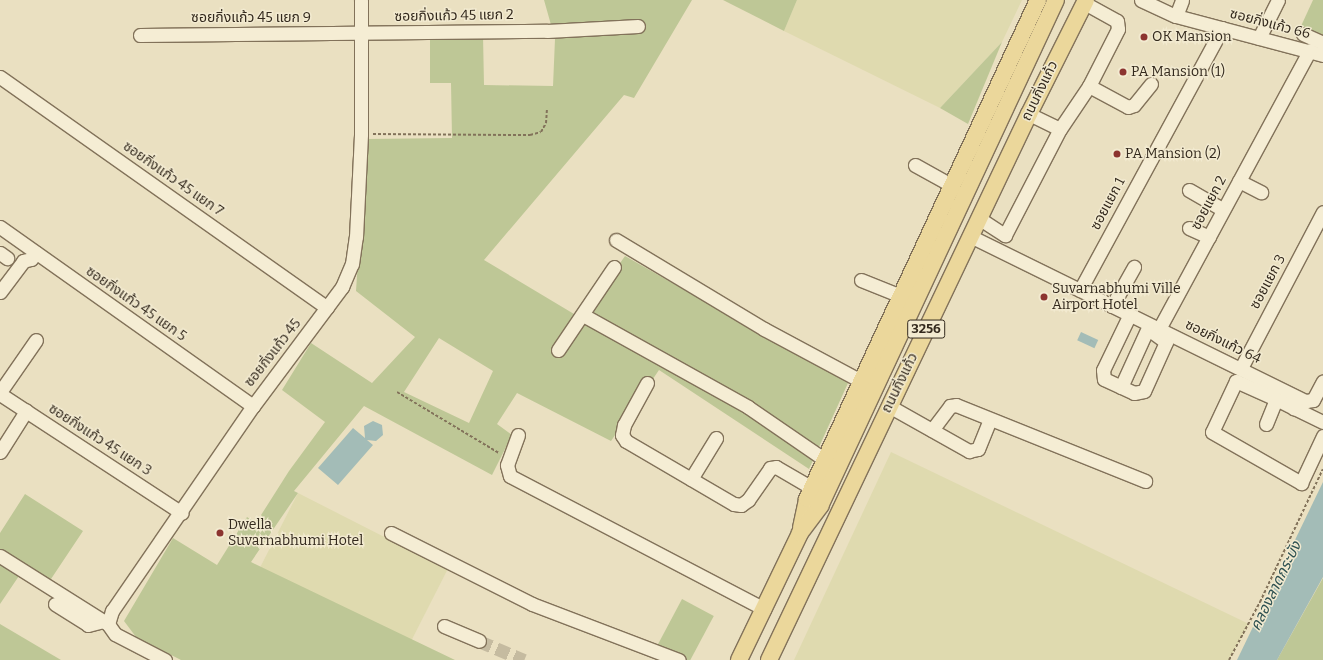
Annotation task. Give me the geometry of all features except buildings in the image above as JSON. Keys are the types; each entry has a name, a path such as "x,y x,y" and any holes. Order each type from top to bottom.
{"main road":[{"name":"ถนนกิ่งแก้ว","path":"800,533 807,499 951,185 1038,0"},
{"name":"ถนนกิ่งแก้ว","path":"739,660 800,533 820,506 1056,0"},
{"name":"ถนนกิ่งแก้ว","path":"769,660 1029,114 1085,2"}],"street":[{"name":"ซอยกิ่งแก้ว 45","path":"106,622 112,611 182,513 253,406 342,287 352,264 356,237 362,134 361,0"},
{"name":"ซอยกิ่งแก้ว 66","path":"1140,0 1176,16 1310,50 1323,55"},
{"path":"1176,16 1182,0"},
{"path":"1259,38 1278,0"},
{"path":"980,219 1005,235 1060,129 1089,86 1118,25 1111,16 1085,2"},
{"name":"ซอยกิ่งแก้ว 45 แยก 2","path":"362,34 547,31 638,26"},
{"name":"ซอยแยก 1","path":"1080,290 1222,28"},
{"name":"ซอยกิ่งแก้ว 45 แยก 9","path":"140,35 362,34"},
{"path":"1303,34 1323,43"},
{"name":"ซอยแยก 2","path":"1121,387 1153,329 1209,237 1310,50"},
{"name":"ซอยกิ่งแก้ว 45 แยก 7","path":"0,77 327,308"},
{"path":"1089,86 1128,107 1134,106 1151,84"},
{"path":"1029,114 1060,129"},
{"path":"915,165 951,185"},
{"path":"1239,181 1261,192"},
{"path":"1189,190 1223,210"},
{"name":"ซอยแยก 3","path":"1241,368 1323,212"},
{"name":"ซอยกิ่งแก้ว 45 แยก 5","path":"0,227 253,406"},
{"path":"1189,228 1209,237"},
{"name":"ซอยกิ่งแก้ว 64","path":"972,236 1112,306 1128,318 1241,368 1301,402"},
{"path":"616,240 764,330 861,381"},
{"path":"0,292 23,261 31,259 36,253"},
{"path":"558,350 614,267"},
{"path":"1112,306 1134,267"},
{"path":"861,280 901,296"},
{"path":"583,315 748,407 825,460"},
{"path":"1128,318 1102,376 1134,393 1144,391 1165,345 1164,338 1153,329"},
{"path":"0,393 36,340"},
{"path":"1323,422 1301,402 1276,399 1236,381 1212,432 1301,483 1323,436"},
{"path":"1301,402 1323,381"},
{"path":"647,383 624,425 622,435 626,441 734,504 741,505 748,500 770,468 776,467 812,488"},
{"name":"ซอยกิ่งแก้ว 45 แยก 3","path":"0,393 182,513"},
{"path":"1266,424 1276,399"},
{"path":"932,430 953,405 1145,481"},
{"path":"889,406 974,451 978,449 990,420"},
{"path":"0,452 26,411"},
{"path":"518,436 509,459 507,471 510,476 764,609"},
{"path":"690,479 716,438"},
{"path":"391,533 532,604 678,660"},
{"path":"0,556 106,622 115,634 165,660"},
{"path":"55,604 88,625 106,622"},
{"path":"444,626 480,641"}],"path":[{"path":"362,134 530,135 541,132 546,123 547,110"},
{"path":"397,392 509,459"},
{"path":"1229,660 1260,602 1323,469"}],"shaded area":[{"path":"797,0 1022,0 1002,42 940,108 784,31"},
{"path":"891,452 1249,624 1229,660 794,660"},
{"path":"298,493 448,569 410,643 260,567"}],"green space":[{"path":"544,0 692,0 634,98 624,95 484,260 574,314 579,322 625,256 848,383 809,469 659,370 611,441 517,393 497,424 512,435 492,475 364,406 294,491 298,493 251,562 455,660 181,660 136,637 124,621 173,538 217,565 247,517 256,523 289,471 325,422 282,390 311,343 372,383 415,337 356,291 366,139 452,138 451,83 430,83 430,33 483,35 484,85 553,86 555,39","holes":["439,338 493,371 469,423 404,392"]},
{"path":"723,0 797,0 784,31"},
{"path":"1313,0 1323,0 1323,45 1296,37"},
{"path":"1002,42 968,124 940,108"},
{"path":"25,494 83,531 47,585 23,570 0,604 0,533"},
{"path":"1323,578 1323,660 1277,660"},
{"path":"682,599 714,616 690,660 686,660 658,645"},
{"path":"0,624 61,660 0,660"}],"water":[{"path":"1081,332 1098,340 1094,348 1077,340"},
{"path":"373,421 382,425 383,435 376,441 367,440 373,445 338,485 318,468 353,428 365,438 364,426"},
{"name":"คลองลาดกระบัง","path":"1323,482 1323,577 1277,660 1237,660"}],"tunnel":[{"path":"479,641 524,660"}],"place":[{"name":"OK Mansion","path":"1144,37"},
{"name":"PA Mansion (1)","path":"1123,72"},
{"name":"PA Mansion (2)","path":"1117,154"},
{"name":"Suvarnabhumi Ville Airport Hotel","path":"1044,297"},
{"name":"Dwella Suvarnabhumi Hotel","path":"220,533"}]}
